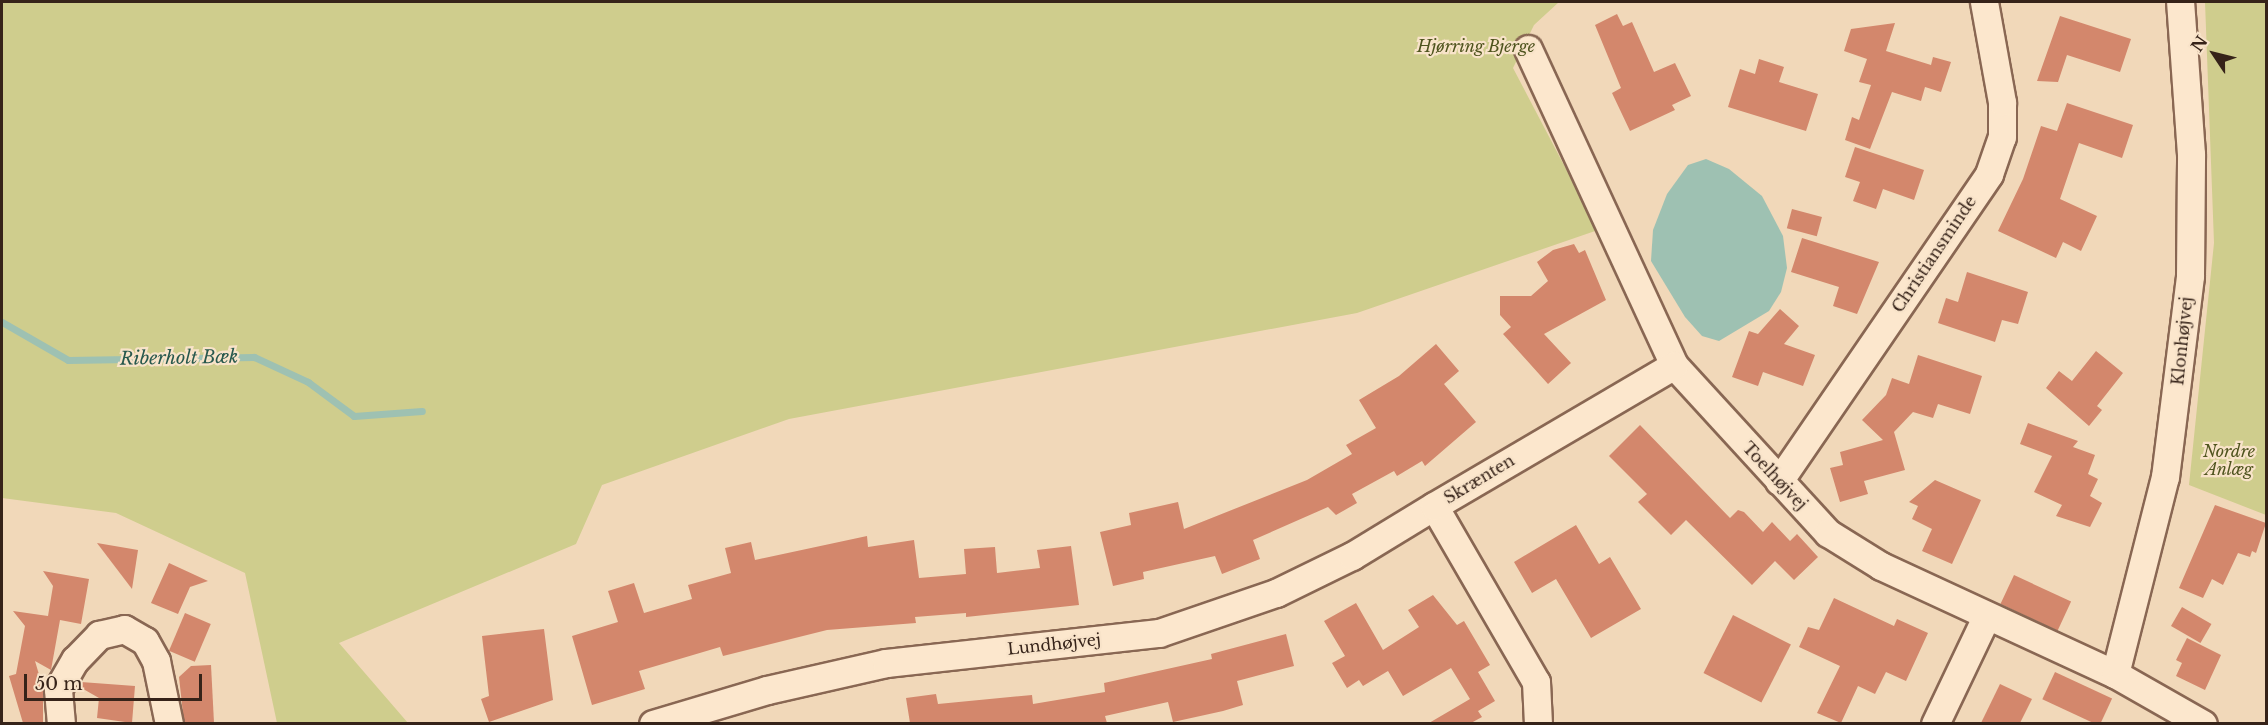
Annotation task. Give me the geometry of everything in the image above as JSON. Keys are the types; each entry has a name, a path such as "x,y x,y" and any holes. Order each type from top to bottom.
{"street":[{"name":"Christiansminde","path":"1779,481 1989,174 2002,137 2002,102 1984,2"},
{"name":"Klonhøjvej","path":"2115,674 2165,477 2190,276 2191,154 2180,2"},
{"name":"Toelhøjvej","path":"1528,49 1674,365 1828,533 1881,566 1986,617 2115,674 2203,723"},
{"name":"Skrænten","path":"1538,723 1536,682 1434,506 1674,365"},
{"name":"Lundhøjvej","path":"662,722 886,663 1159,633 1276,593 1352,556 1434,506"},
{"path":"1935,723 1986,617"},
{"path":"61,723 58,689 75,660 99,635 124,630 145,641 156,661 169,723"}],"green space":[{"name":"Hjørring Bjerge","path":"2,2 1559,2 1534,25 1513,68 1598,230 1357,313 789,419 602,485 576,544 339,643 408,723 277,723 245,573 116,513 2,498"},
{"name":"Nordre Anlæg","path":"2205,2 2266,2 2266,515 2189,485 2214,243"}],"shaded area":[{"path":"1706,159 1729,169 1762,196 1783,236 1787,268 1781,292 1769,311 1719,341 1702,336 1685,317 1651,261 1653,230 1667,194 1688,165"}],"building":[{"path":"1617,14 1623,26 1632,22 1654,72 1675,63 1691,96 1672,105 1675,110 1630,131 1612,93 1621,88 1595,25"},
{"path":"2060,16 2131,39 2120,72 2067,55 2058,82 2037,81"},
{"path":"1895,23 1886,51 1931,65 1933,57 1951,62 1941,92 1925,87 1921,101 1892,92 1870,149 1845,140 1852,117 1859,120 1871,85 1859,82 1867,59 1844,51 1851,29"},
{"path":"1759,59 1784,67 1779,82 1818,94 1806,131 1728,107 1740,69 1755,74"},
{"path":"2067,103 2133,125 2122,158 2079,143 2060,199 2097,216 2081,251 2063,242 2056,258 1998,231 2023,179 2041,126 2057,131"},
{"path":"1855,147 1924,170 1914,200 1883,189 1876,209 1853,201 1860,182 1845,177"},
{"path":"1792,209 1822,217 1817,236 1787,228"},
{"path":"1802,238 1879,262 1857,314 1833,306 1839,287 1791,272"},
{"path":"1574,244 1579,253 1585,250 1606,300 1544,334 1571,363 1548,384 1503,334 1511,327 1500,315 1500,296 1531,296 1548,281 1537,262 1553,250"},
{"path":"1967,272 2028,292 2018,324 2002,320 1995,342 1938,323 1946,298 1958,302"},
{"path":"1780,309 1799,326 1784,344 1815,355 1803,386 1763,372 1758,386 1732,377 1749,331 1758,334"},
{"path":"1436,344 1459,371 1444,384 1476,422 1425,466 1422,461 1397,476 1394,471 1352,494 1357,503 1336,515 1328,507 1253,540 1260,559 1222,574 1215,556 1143,572 1144,579 1113,586 1100,532 1131,525 1129,513 1178,502 1184,529 1307,480 1352,454 1346,445 1376,428 1359,400 1399,376"},
{"path":"2096,351 2123,373 2097,406 2102,410 2089,426 2046,388 2059,371 2072,381"},
{"path":"1918,355 1982,376 1970,414 1938,404 1933,418 1913,412 1894,432 1905,470 1864,481 1868,494 1840,502 1830,468 1843,465 1840,452 1883,440 1862,420 1886,395 1892,378 1909,384"},
{"path":"2028,423 2078,441 2073,447 2095,455 2088,474 2098,479 2090,496 2102,503 2090,527 2056,516 2062,505 2034,492 2052,456 2020,444"},
{"path":"1640,425 1730,518 1738,510 1744,512 1763,532 1772,522 1790,541 1797,534 1818,557 1794,580 1775,561 1752,585 1686,520 1671,535 1638,502 1647,494 1609,456"},
{"path":"1935,480 1981,500 1952,564 1922,551 1932,529 1912,519 1918,506 1909,502"},
{"path":"2215,505 2266,523 2256,553 2252,551 2250,557 2238,553 2223,585 2212,579 2203,598 2179,588"},
{"path":"1576,525 1599,564 1610,557 1641,609 1591,638 1556,579 1532,593 1514,562"},
{"path":"867,536 868,547 914,540 919,578 966,574 964,549 995,547 997,573 1040,568 1037,550 1071,546 1079,605 966,617 966,613 915,617 916,623 827,630 723,656 720,647 639,671 645,689 592,705 572,636 618,622 608,591 634,583 644,613 692,599 688,585 731,573 725,548 751,542 755,560"},
{"path":"97,543 138,550 132,589"},
{"path":"169,563 208,581 190,587 178,614 151,603"},
{"path":"43,571 89,579 81,624 60,620 51,670 35,661 43,688 43,723 23,723 9,676 16,674 25,626 13,611 48,616 53,586"},
{"path":"2014,575 2071,602 2058,631 2000,604"},
{"path":"1433,595 1457,625 1464,621 1490,665 1478,672 1495,701 1478,711 1482,717 1471,723 1429,723 1470,699 1451,668 1403,696 1388,671 1363,686 1359,680 1347,688 1332,663 1345,656 1324,621 1356,603 1383,650 1419,627 1408,610"},
{"path":"1834,598 1894,626 1897,619 1928,633 1906,681 1886,672 1875,694 1858,686 1841,723 1817,713 1840,666 1799,647 1808,627 1819,630"},
{"path":"2182,607 2211,624 2200,643 2171,626"},
{"path":"185,613 211,624 195,662 169,651"},
{"path":"1733,615 1791,645 1761,702 1703,673"},
{"path":"544,629 553,700 489,722 481,699 489,696 482,636"},
{"path":"1286,634 1294,666 1237,681 1243,705 1223,711 1173,722 1168,702 1105,716 1107,723 910,723 906,698 936,694 938,704 1032,695 1033,704 1105,692 1104,683 1212,659 1211,654"},
{"path":"2187,638 2221,655 2205,690 2176,676 2182,663 2176,660"},
{"path":"211,665 214,723 184,723 179,677 191,666"},
{"path":"2055,672 2112,699 2100,724 2096,724 2042,699"},
{"path":"81,682 135,686 132,723 97,718 99,698 78,686"},
{"path":"2000,684 2032,699 2020,723 1981,723"}],"waterway":[{"name":"Riberholt Bæk","path":"2,322 68,360 254,357 308,382 354,416 422,411"}]}
